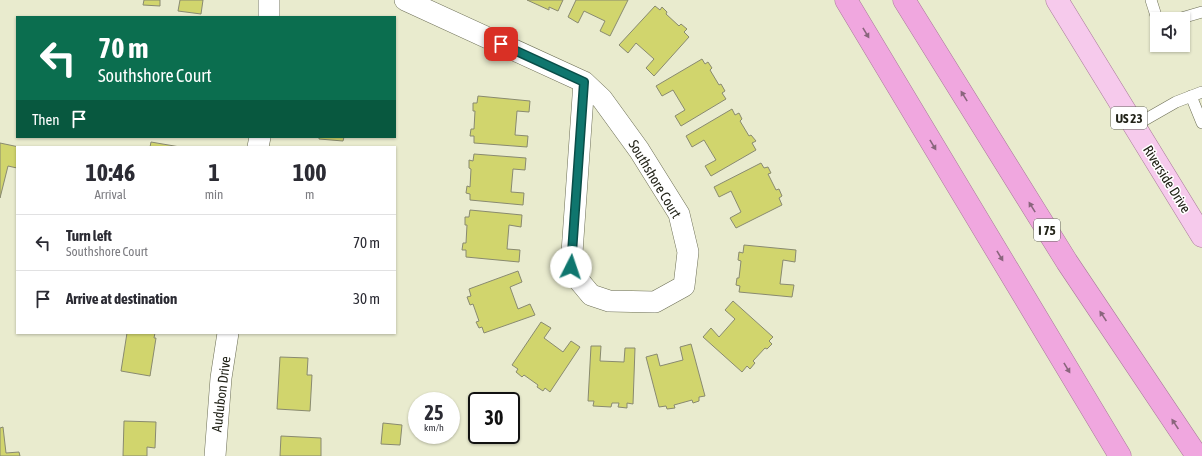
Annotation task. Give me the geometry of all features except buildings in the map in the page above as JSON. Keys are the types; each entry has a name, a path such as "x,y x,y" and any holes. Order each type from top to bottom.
{"highway":[{"path":"846,0 1120,456"},
{"name":"I 75","path":"904,0 1067,262 1197,456"}],"main road":[{"name":"Riverside Drive","path":"1056,0 1202,236"}],"street":[{"path":"269,0 269,16"},
{"name":"Southshore Court","path":"405,0 584,82 602,99 639,150 679,214 688,252 684,286 655,302 609,301 591,296 576,278 571,267 584,82"},
{"name":"Audubon Drive","path":"215,456 221,378 228,334"}],"lane":[{"path":"1151,0 1155,12"},
{"path":"1190,16 1202,12"},
{"path":"1134,126 1176,102 1197,94 1202,123"}],"route":[{"path":"501,44 584,82 571,267"}]}
